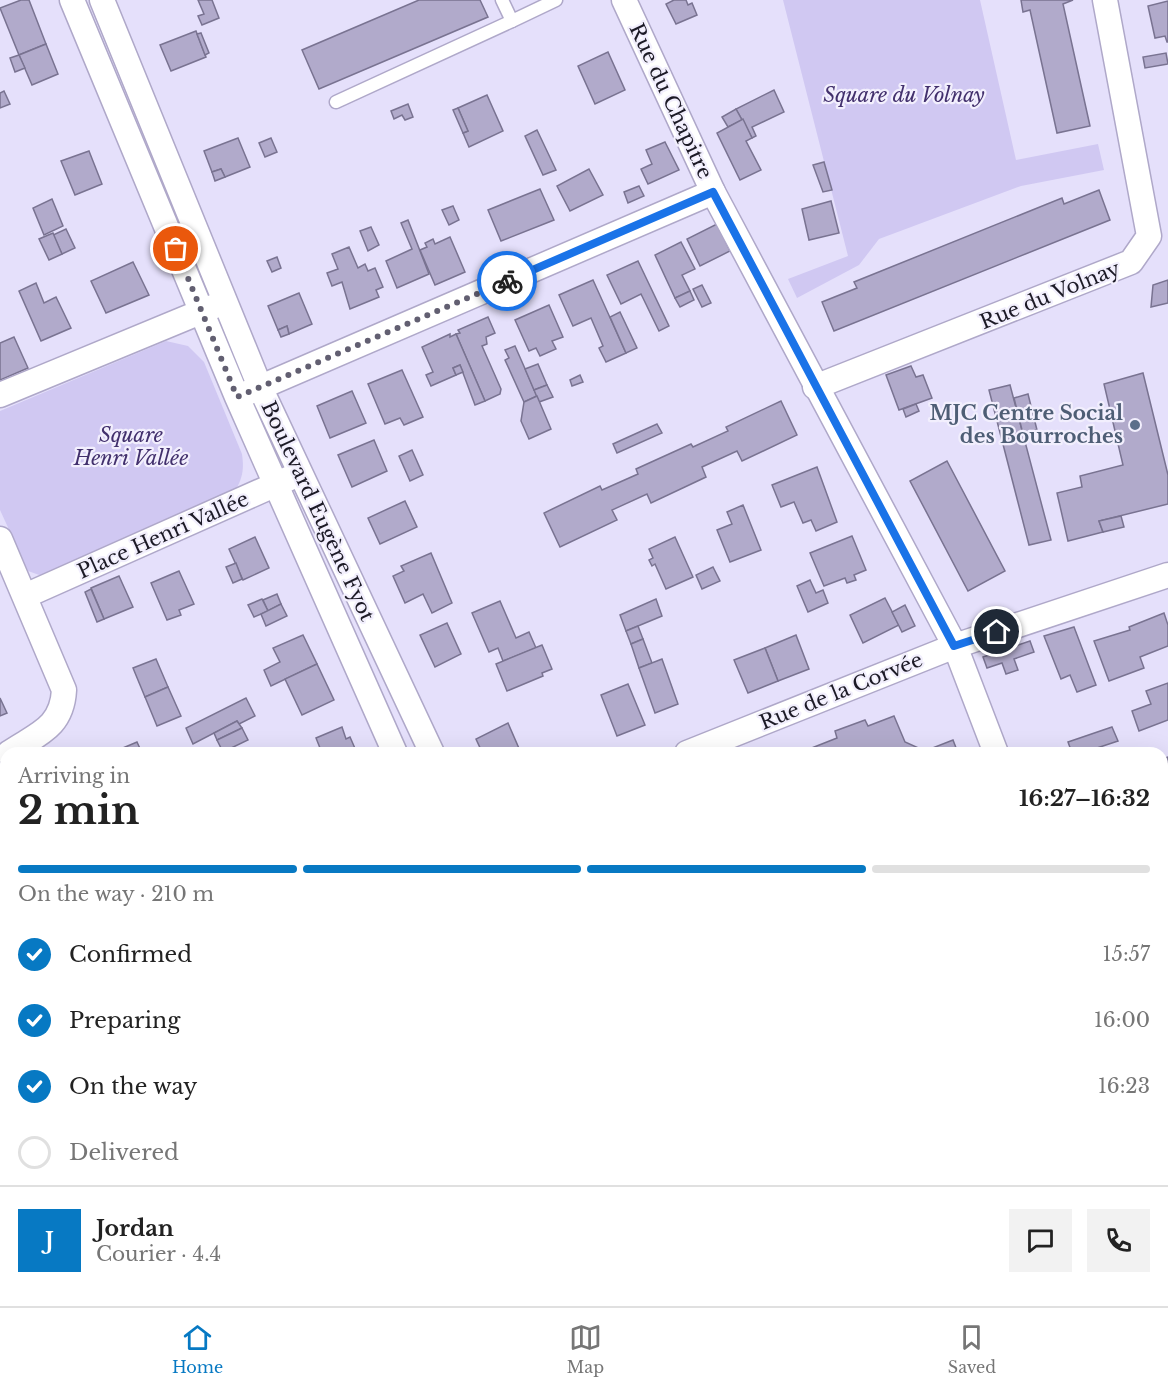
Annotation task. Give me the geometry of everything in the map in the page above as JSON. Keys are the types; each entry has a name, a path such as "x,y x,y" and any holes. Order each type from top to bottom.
{"street":[{"name":"Boulevard Eugène Fyot","path":"72,0 237,397 392,747"},
{"name":"Boulevard Eugène Fyot","path":"102,0 260,387 429,747"},
{"name":"Rue du Chapitre","path":"624,0 713,192 954,646 994,747"},
{"name":"Rue du Volnay","path":"815,387 1131,262 1149,236 1105,0"},
{"path":"237,397 713,192"},
{"path":"0,395 225,301"},
{"name":"Place Henri Vallée","path":"25,596 301,474"},
{"path":"0,540 64,690 63,708 55,723 18,747"},
{"name":"Rue de la Corvée","path":"702,747 954,646 1168,575"}],"lane":[{"path":"502,0 512,21"},
{"path":"336,102 556,0"}],"green space":[{"name":"Square du Volnay","path":"783,0 980,0 1016,160 1098,144 1104,170 1021,186 879,239 859,265 797,298 788,279 848,256"},
{"name":"Square Henri Vallée","path":"166,341 188,346 204,362 242,454 242,472 236,489 45,577 28,571 0,510 0,411"}],"building":[{"path":"21,0 29,0 46,44 19,55 0,8"},
{"path":"198,0 212,0 219,18 202,25 198,16 204,14"},
{"path":"419,0 480,0 488,17 319,89 302,50"},
{"path":"674,0 686,0 688,5 692,3 697,15 676,24 666,4"},
{"path":"1021,0 1073,0 1063,4 1090,126 1057,133 1030,10 1023,12"},
{"path":"1168,1 1167,42 1165,36 1155,38 1148,6"},
{"path":"196,31 206,57 171,71 160,45"},
{"path":"201,33 209,53 205,55 197,34"},
{"path":"46,44 58,74 32,85 19,55"},
{"path":"608,52 625,90 595,104 578,66"},
{"path":"1166,53 1168,64 1145,68 1143,57"},
{"path":"19,55 25,68 15,72 10,58"},
{"path":"774,90 784,112 752,127 756,136 752,138 736,109"},
{"path":"4,91 10,104 0,108 0,93"},
{"path":"487,95 503,131 469,147 463,133 468,131 458,108"},
{"path":"408,104 413,117 405,120 402,115 394,119 391,111"},
{"path":"458,108 468,131 463,133 453,110"},
{"path":"736,109 742,120 728,127 722,117"},
{"path":"743,119 752,138 746,141 761,170 740,180 717,133"},
{"path":"537,130 556,170 543,175 525,136"},
{"path":"238,138 250,167 225,177 221,169 212,172 204,151"},
{"path":"271,138 277,152 265,157 259,143"},
{"path":"665,142 679,170 648,184 641,169 652,164 646,150"},
{"path":"89,151 102,184 75,195 61,161"},
{"path":"824,162 832,190 823,192 813,165"},
{"path":"221,169 225,177 215,181 212,172"},
{"path":"589,169 603,195 570,211 557,186"},
{"path":"639,186 644,196 628,203 624,192"},
{"path":"540,189 554,220 501,241 488,210"},
{"path":"1099,190 1110,220 834,331 822,302 857,288 854,282 1062,198 1064,204"},
{"path":"52,199 63,226 44,235 33,208"},
{"path":"831,201 839,233 809,240 802,209"},
{"path":"453,206 459,220 449,225 442,210"},
{"path":"408,220 429,274 397,288 386,261 412,249 401,223"},
{"path":"717,224 730,251 700,266 687,239"},
{"path":"371,227 379,245 368,251 360,231"},
{"path":"66,229 75,248 62,254 53,235"},
{"path":"53,233 62,254 49,260 39,239"},
{"path":"450,237 465,272 435,285 420,250 427,247 425,243 433,239 435,244"},
{"path":"681,242 695,269 682,275 690,291 675,298 655,255"},
{"path":"349,247 358,268 365,264 368,271 375,268 383,287 376,290 379,297 350,309 342,282 332,286 327,273 338,269 332,254"},
{"path":"277,257 281,268 272,272 267,261"},
{"path":"638,261 669,326 659,331 641,294 621,304 607,275"},
{"path":"133,262 149,295 106,313 91,281"},
{"path":"593,280 626,353 606,362 599,348 603,346 591,318 573,326 559,295"},
{"path":"1168,280 1168,303 1151,307 1153,285"},
{"path":"36,283 44,303 56,297 71,328 41,341 19,291"},
{"path":"702,285 711,303 702,307 693,289"},
{"path":"690,291 694,300 680,307 675,298"},
{"path":"299,293 312,324 289,334 287,326 278,330 268,306"},
{"path":"549,305 563,337 552,341 556,349 540,356 536,348 529,351 515,320"},
{"path":"620,312 637,348 626,353 610,317"},
{"path":"488,317 495,333 486,337 487,344 482,346 501,389 500,394 485,401 456,334 460,333 458,330"},
{"path":"287,326 289,334 281,337 278,330"},
{"path":"450,334 450,337 456,334 485,401 475,405 460,365 453,368 456,375 431,386 426,375 433,372 422,347"},
{"path":"14,337 28,368 0,380 0,343"},
{"path":"515,346 537,396 524,402 505,360 509,358 505,350"},
{"path":"538,364 547,385 534,390 525,369"},
{"path":"460,365 463,372 456,375 453,368"},
{"path":"911,366 916,377 923,375 932,398 899,410 886,375"},
{"path":"402,370 423,417 404,425 400,418 385,424 368,384"},
{"name":"MJC Centre Social des Bourroches","path":"1143,373 1168,475 1168,504 1099,521 1103,532 1068,541 1057,493 1082,487 1080,476 1123,465 1104,384"},
{"path":"580,375 583,382 572,386 570,380"},
{"path":"547,385 553,397 539,402 534,390"},
{"path":"1010,385 1051,540 1029,545 989,390"},
{"path":"352,391 366,423 330,438 317,406"},
{"path":"1028,394 1037,430 1023,434 1014,398"},
{"path":"537,396 551,429 529,439 521,421 524,402"},
{"path":"781,401 797,435 742,461 737,451 702,467 706,477 651,503 647,494 612,510 617,520 560,547 544,513 600,486 602,490 638,474 636,469 691,444 693,447 728,431 726,427"},
{"path":"916,404 919,411 906,417 903,409"},
{"path":"657,424 662,433 617,453 613,444"},
{"path":"374,440 387,471 352,487 338,455"},
{"path":"412,450 423,475 410,481 399,456"},
{"path":"947,461 1005,571 968,591 910,481"},
{"path":"817,467 837,522 816,531 811,520 803,523 794,502 781,507 772,485"},
{"path":"405,501 417,527 380,544 368,518"},
{"path":"743,505 761,550 730,562 717,530 732,524 727,512"},
{"path":"1121,516 1124,527 1103,532 1099,521"},
{"path":"852,536 866,570 854,575 856,580 847,583 845,578 824,586 810,553"},
{"path":"255,537 269,568 243,580 229,549"},
{"path":"675,537 693,577 666,589 655,564 652,566 649,560 653,558 649,549"},
{"path":"431,553 452,603 432,613 423,594 405,603 393,576 404,571 401,566"},
{"path":"236,563 242,579 233,583 226,567"},
{"path":"713,567 720,581 702,589 696,575"},
{"path":"179,571 194,604 179,610 181,615 167,620 151,583"},
{"path":"119,576 133,607 104,619 91,588"},
{"path":"810,580 816,593 823,590 828,603 808,612 797,586"},
{"path":"91,589 104,619 97,622 85,592"},
{"path":"277,594 281,604 268,611 263,600"},
{"path":"885,598 899,625 863,643 850,615"},
{"path":"262,599 268,611 254,617 248,605"},
{"path":"656,599 662,616 626,631 620,615"},
{"path":"500,601 516,638 529,632 536,648 503,661 498,648 489,652 472,613"},
{"path":"281,604 287,616 266,626 261,614"},
{"path":"905,605 915,626 902,632 892,612"},
{"path":"1164,613 1168,625 1168,646 1140,657 1144,668 1109,681 1094,641 1130,630 1129,627"},
{"path":"447,623 461,654 435,667 420,635"},
{"path":"638,626 643,639 631,644 626,631"},
{"path":"1074,627 1096,685 1077,692 1070,675 1061,679 1044,636"},
{"path":"303,635 317,664 271,686 264,670 280,662 273,648"},
{"path":"796,635 809,669 778,681 765,648"},
{"path":"643,639 652,663 639,668 631,644"},
{"path":"1030,641 1034,652 1014,659 1018,670 1006,674 1002,663 987,668 983,657"},
{"path":"542,645 552,669 542,673 543,676 507,691 496,664"},
{"path":"765,648 778,681 748,693 734,660"},
{"path":"156,659 168,687 145,697 133,668"},
{"path":"662,659 678,704 655,713 639,668"},
{"path":"317,664 334,700 302,715 285,679"},
{"path":"1168,683 1168,720 1139,731 1132,711 1151,704 1146,691"},
{"path":"628,684 645,725 617,736 601,695"},
{"path":"168,687 181,716 157,726 145,697"},
{"path":"0,698 7,713 0,716"},
{"path":"246,698 255,716 239,724 237,721 193,744 186,728"},
{"path":"894,716 905,742 916,747 814,747 837,738 835,731 865,720 868,726"},
{"path":"237,721 242,728 217,740 214,733"},
{"path":"508,723 518,747 480,747 476,739"},
{"path":"342,727 346,739 350,737 354,747 320,747 316,738"},
{"path":"1112,727 1118,741 1100,747 1070,747 1068,742"},
{"path":"242,728 248,740 233,747 220,747 217,740"},
{"path":"953,740 956,747 935,747"},
{"path":"137,742 139,747 125,747"}],"way so far":[{"path":"176,249 237,397 507,281"}],"place":[{"name":"MJC Centre Social des Bourroches","path":"1135,425"}],"route":[{"path":"507,281 713,192 954,646 997,632"}]}
